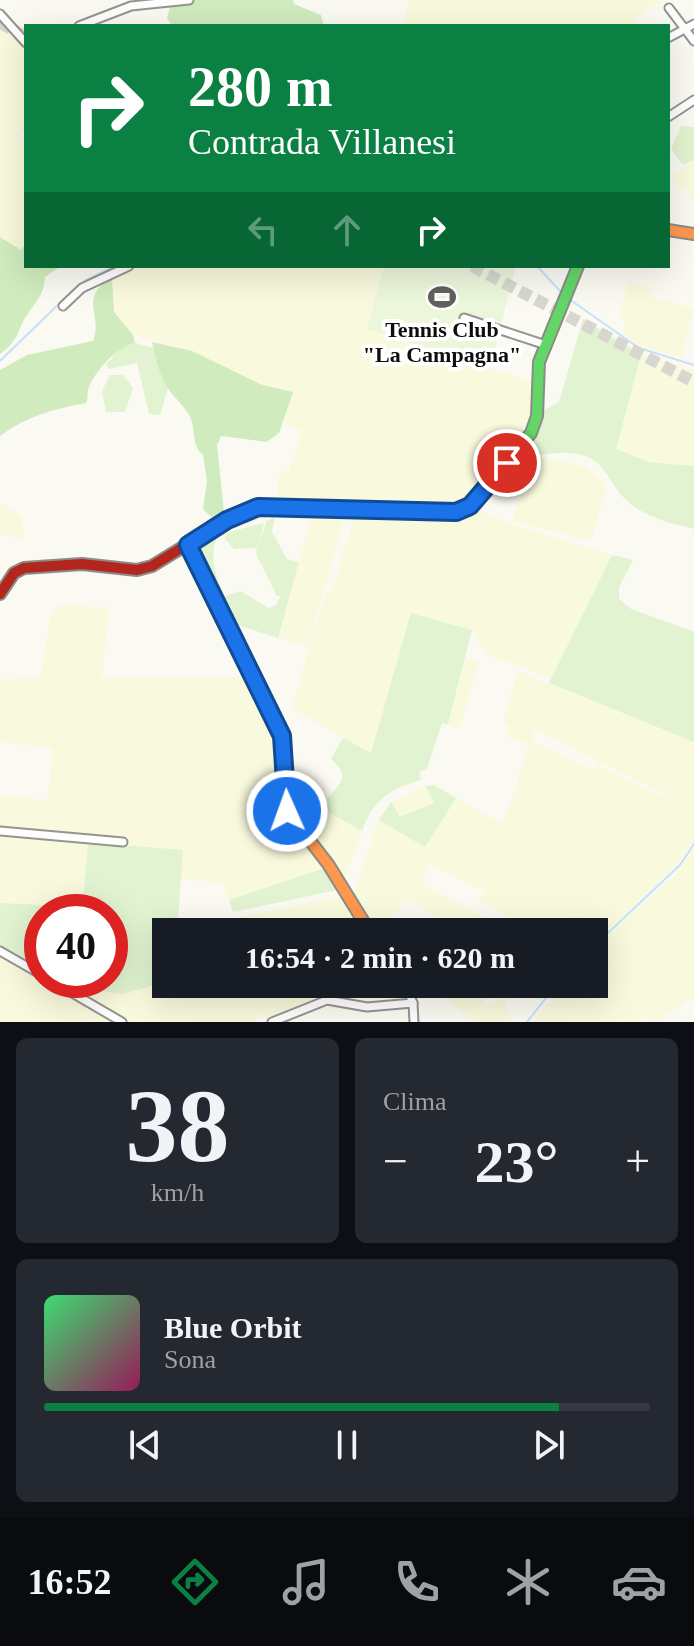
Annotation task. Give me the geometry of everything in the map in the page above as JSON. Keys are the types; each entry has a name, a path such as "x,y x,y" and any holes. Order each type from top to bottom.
{"street":[{"path":"84,24 131,6 189,0"},
{"path":"669,8 694,41"},
{"path":"0,14 24,41"},
{"path":"670,37 694,24"},
{"path":"670,116 694,100"},
{"path":"670,230 694,234"},
{"path":"63,306 82,288 125,268"},
{"path":"0,594 14,573 24,568 82,564 137,570 164,560 227,520 258,507 440,513 470,506 531,433 537,416 539,362 577,268"},
{"path":"464,318 546,345"},
{"path":"188,545 282,736 287,811 328,864 361,918"},
{"path":"0,831 123,842"},
{"path":"0,951 24,965"},
{"path":"81,998 122,1022"},
{"path":"411,998 414,1022"},
{"path":"272,1022 327,1000 367,1007 413,1003"}],"green space":[{"path":"172,0 293,0 294,4 321,15 323,24 171,24 167,18"},
{"path":"409,0 663,0 633,21 635,24 403,24"},
{"path":"0,20 24,46 24,132 12,128 24,139 24,247 21,251 0,237"},
{"path":"681,126 694,127 694,160 683,165 671,149"},
{"path":"694,160 694,201 691,203 689,188 678,191 673,175"},
{"path":"0,237 21,250 24,246 24,268 58,268 45,277 40,296 15,339 0,354"},
{"path":"383,268 367,329 533,382 533,413 527,431 470,499 456,508 276,503 280,470 289,472 302,430 283,423 292,392 262,385 192,351 133,335 114,312 112,277 119,270"},
{"name":"Tennis Club \"La Campagna\"","path":"383,268 515,268 490,367 367,329"},
{"path":"112,277 114,312 133,335 135,343 121,349 100,369 90,383 86,403 41,414 0,436 0,370 27,355 93,341 96,332 96,292"},
{"path":"629,281 652,287 650,297 694,308 682,359 636,344 622,334 626,322 618,317"},
{"path":"583,319 641,355 616,449 648,462 694,466 694,529 640,511 622,496 600,465 586,456 551,454 507,467 531,442 545,410 559,402"},
{"path":"152,342 192,351 262,385 293,392 279,433 267,442 221,436 217,445 224,512 211,517 203,509 207,481 203,455 196,446 191,420 185,408 169,390 158,367"},
{"path":"135,343 154,348 168,388 160,415 149,414 137,363 109,369 106,365 122,346"},
{"path":"641,355 694,370 694,466 648,462 616,449"},
{"path":"110,375 123,375 133,388 125,412 106,412 102,391"},
{"path":"545,457 586,467 602,480 606,490 591,541 512,521 522,489 508,485 506,493 489,488 507,467 521,459"},
{"path":"0,503 22,516 24,542 11,535 0,536"},
{"path":"470,507 523,528 612,555 551,678 487,655 472,630 412,613 371,754 292,708 326,590 332,591 355,514"},
{"path":"313,511 345,515 308,647 278,638"},
{"path":"259,512 262,516 258,519 229,528 219,536 213,552 214,562 225,596 241,591 268,608 275,606 281,596 277,596 256,554 257,548 234,549 224,538 229,532 264,523 259,546 266,522 275,516 272,532 287,559 299,562 278,638 231,623 198,550 215,529"},
{"path":"612,555 633,560 619,587 619,599 631,609 694,632 694,742 549,683"},
{"path":"57,606 109,607 102,678 248,677 278,741 279,804 325,868 229,900 222,883 179,879 183,850 126,845 126,839 0,827 0,795 48,800 53,748 0,742 0,679 41,678 50,615"},
{"path":"411,613 472,630 448,724 442,723 427,769 419,772 421,780 400,787 384,797 372,811 362,831 323,809 342,779 339,767 331,759 343,738 371,753"},
{"path":"467,659 479,661 460,728 448,724"},
{"path":"518,671 694,742 694,841 676,866 608,930 608,918 513,918 476,900 486,892 430,864 421,883 486,918 439,918 407,900 390,918 362,918 352,900 379,820 424,846 456,798 500,823 510,804 529,744 506,736 509,724 503,723","holes":["535,730 658,792 672,794 658,795 597,765 593,770 532,741"]},
{"path":"434,785 456,798 425,847 379,820 391,802 400,817 434,803 426,786"},
{"path":"426,786 435,803 400,818 391,802"},
{"path":"323,809 362,831 343,882 299,822 307,814"},
{"path":"0,835 88,842 84,894 24,894 24,904 0,903"},
{"path":"88,842 183,850 178,918 152,918 152,986 128,992 128,894 84,894"},
{"path":"694,848 694,1003 690,997 658,1022 643,1019 638,1022 532,1022 552,998 608,998 608,935 679,871"},
{"path":"325,868 338,890 233,912 229,900"},
{"path":"342,896 354,918 234,918"},
{"path":"0,903 24,904 24,963 0,949"},
{"path":"0,952 24,966 24,998 78,998 118,1022 0,1022"},
{"path":"128,986 152,986 152,998 328,998 268,1022 264,1014 256,1017 257,1022 126,1022 84,998 128,998"},
{"path":"480,998 488,1005 506,998 506,1008 514,1022 475,1022 447,1000"}],"waterway":[{"path":"84,281 111,268"},
{"path":"539,268 560,291"},
{"path":"0,361 64,299"},
{"path":"569,299 639,348 694,365"},
{"path":"608,933 680,865 694,844"},
{"path":"527,1022 546,998"}],"tunnel":[{"path":"0,23 24,36"},
{"path":"476,268 694,382"}],"traffic: fast":[{"path":"482,492 531,433 537,416 539,362 577,268"}],"traffic: slow":[{"path":"670,230 694,234"},
{"path":"188,545 282,736 287,811 328,864 361,918"}],"traffic: jam":[{"path":"0,594 14,573 24,568 82,564 137,570 152,566 227,520 258,507 440,513 470,506 482,492"}],"place":[{"name":"Tennis Club \"La Campagna\"","path":"442,297"}],"route":[{"path":"287,811 284,797 286,755 282,736 188,545 227,520 258,507 388,513 456,512 470,506 507,463"}]}
